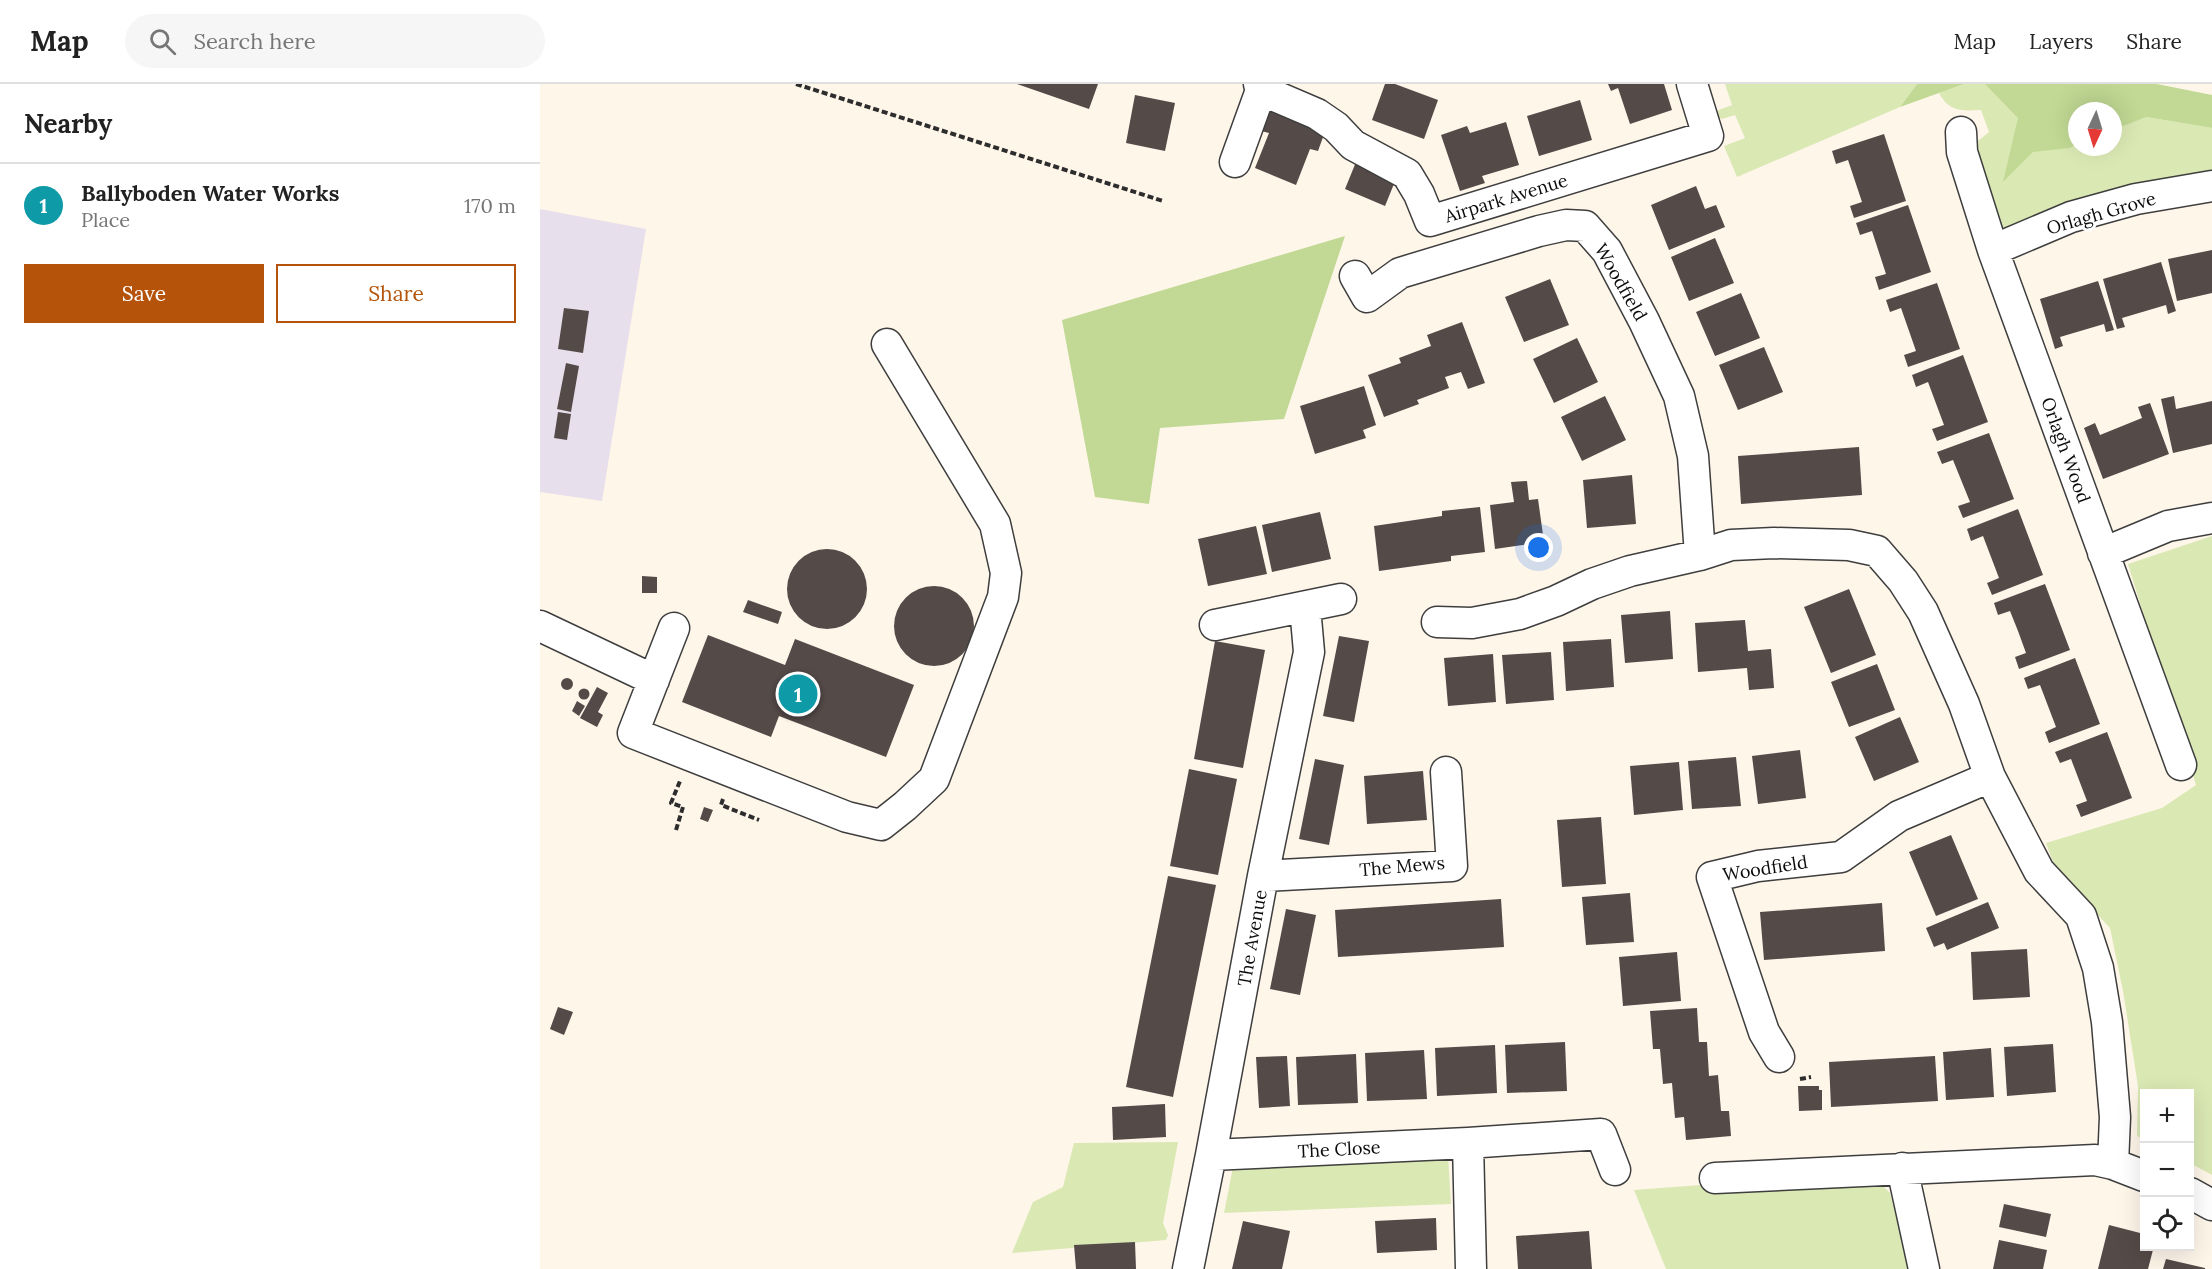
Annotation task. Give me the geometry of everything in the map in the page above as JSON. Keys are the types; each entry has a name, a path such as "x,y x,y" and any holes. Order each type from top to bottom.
{"street":[{"name":"Airpark Avenue","path":"1260,87 1317,114 1336,127 1353,145 1407,174 1419,194 1430,221 1708,136 1692,84"},
{"path":"1235,162 1260,87"},
{"name":"Orlagh Wood","path":"1961,132 1965,163 1993,250 2181,765"},
{"name":"Orlagh Grove","path":"1993,250 2082,214 2136,199 2212,186"},
{"name":"Woodfield","path":"1355,276 1367,297 1400,273 1539,231 1566,225 1585,226 1607,251 1644,321 1679,396 1693,456 1700,555"},
{"path":"674,628 633,733 847,818 881,825 934,779 1003,597 1006,573 995,524 887,344"},
{"path":"2103,553 2168,526 2212,518"},
{"path":"1437,622 1472,623 1520,614 1620,574 1700,555 1731,545 1774,543 1849,545 1877,551 1903,581 1923,612 1964,704 1990,777 2039,871 2081,916 2098,968 2107,1022 2115,1118 2114,1164"},
{"path":"1215,625 1341,599"},
{"name":"The Avenue","path":"1188,1269 1263,876 1309,652 1305,607"},
{"path":"540,626 654,680"},
{"name":"The Mews","path":"1263,876 1452,866 1446,772"},
{"name":"Woodfield","path":"1779,1057 1764,1032 1712,877 1758,866 1841,857 1899,816 1990,777"},
{"name":"The Close","path":"1211,1155 1468,1143 1602,1134 1615,1170"},
{"path":"1468,1143 1471,1269"},
{"path":"1715,1178 2095,1160 2114,1164 2140,1174"},
{"path":"1902,1168 1924,1269"},
{"path":"2194,1195 2212,1205"}],"path":[{"path":"796,84 1163,201"},
{"path":"676,830 683,807 672,803 690,755"},
{"path":"725,807 759,820"}],"shaded area":[{"path":"540,209 646,229 602,501 540,492"}],"green space":[{"path":"1725,84 1917,84 1900,107 1737,177 1724,146 1745,138 1735,115 1722,119 1711,113 1732,105"},
{"path":"1917,84 1964,84 1900,107"},
{"path":"1964,84 2003,84 2081,102 2068,102 2068,156 2122,156 2122,111 2212,128 2212,172 2000,231 1974,144 1989,132 1981,110 1957,109 1943,99 1939,93"},
{"path":"1985,84 2157,84 2212,95 2212,128 2146,117 2122,126 2122,102 2068,102 2068,148 2033,152 2003,182 2018,118"},
{"path":"1345,236 1284,419 1160,428 1149,504 1095,497 1062,320"},
{"path":"2212,536 2212,1175 2194,1165 2194,1089 2140,1089 2140,1138 2137,1136 2138,1086 2123,991 2110,928 2056,870 2046,843 2162,808 2196,785 2128,564"},
{"path":"1178,1142 1163,1223 1168,1235 1166,1240 1012,1253 1033,1202 1063,1187 1074,1143"},
{"path":"1448,1155 1451,1204 1224,1213 1233,1167"},
{"path":"1859,1173 1882,1185 1890,1193 1910,1269 1666,1269 1634,1190"}],"building":[{"path":"1017,84 1098,84 1089,109"},
{"path":"1385,84 1395,84 1438,100 1424,139 1372,120"},
{"path":"1608,84 1664,84 1672,110 1630,124 1618,88 1611,91"},
{"path":"1135,95 1175,103 1165,151 1126,143"},
{"path":"1580,100 1592,140 1539,156 1527,116"},
{"path":"1271,105 1327,126 1318,151 1310,149 1296,185 1255,168 1269,133 1261,131"},
{"path":"1506,122 1519,165 1482,176 1485,183 1460,191 1441,135 1467,126 1470,133"},
{"path":"1884,134 1906,201 1854,218 1850,206 1862,202 1848,160 1836,164 1832,151"},
{"path":"1356,162 1396,179 1385,206 1345,189"},
{"path":"1696,186 1705,209 1716,205 1725,227 1669,250 1651,205"},
{"path":"1908,205 1931,272 1879,290 1875,277 1886,274 1872,231 1860,235 1856,223"},
{"path":"1715,238 1734,283 1689,301 1671,257"},
{"path":"2212,250 2212,293 2177,301 2168,259"},
{"path":"2161,262 2176,311 2168,314 2166,305 2122,318 2125,327 2117,329 2103,279"},
{"path":"1550,279 1569,325 1524,342 1505,297"},
{"path":"2098,281 2114,330 2106,332 2104,324 2060,337 2063,346 2055,349 2040,299"},
{"path":"1937,283 1960,349 1908,367 1904,355 1916,351 1901,308 1890,312 1886,300"},
{"path":"1741,293 1760,338 1715,356 1696,312"},
{"path":"564,308 589,311 583,353 558,349"},
{"path":"1462,322 1485,383 1468,389 1461,372 1445,377 1449,388 1417,400 1419,404 1384,417 1368,375 1401,363 1399,358 1431,346 1427,335"},
{"path":"1577,338 1598,382 1554,403 1533,359"},
{"path":"1764,347 1783,392 1738,410 1719,365"},
{"path":"1963,355 1988,422 1937,441 1932,429 1944,425 1928,382 1916,387 1912,375"},
{"path":"566,363 579,366 571,412 557,409"},
{"path":"1364,386 1376,425 1363,430 1366,438 1315,454 1300,406"},
{"path":"1605,396 1626,440 1582,461 1561,417"},
{"path":"2174,396 2176,409 2212,401 2212,444 2173,453 2161,399"},
{"path":"2150,403 2169,454 2103,479 2084,428 2095,423 2100,435 2142,418 2138,407"},
{"path":"558,412 571,414 567,440 554,438"},
{"path":"1989,433 2014,499 1963,518 1958,506 1970,502 1953,460 1942,464 1937,452"},
{"path":"1859,447 1862,495 1741,504 1738,456"},
{"path":"1632,475 1636,524 1587,528 1583,480"},
{"path":"1527,481 1529,500 1538,499 1544,542 1495,549 1490,505 1514,502 1511,482"},
{"path":"1480,507 1485,552 1451,556 1451,561 1379,571 1374,526 1442,516 1442,511"},
{"path":"2018,509 2043,575 1992,595 1987,583 1999,578 1983,536 1971,541 1967,529"},
{"path":"1320,512 1331,559 1272,572 1262,525"},
{"path":"1256,526 1267,574 1208,586 1198,539"},
{"path":"827,549 842,552 855,561 864,574 867,589 864,604 855,617 842,626 827,629 812,626 799,617 790,604 787,589 790,574 799,561 812,552"},
{"path":"642,576 657,577 657,593 642,593"},
{"path":"2045,584 2070,650 2019,669 2015,657 2026,653 2018,631 2010,611 1998,615 1994,603"},
{"path":"934,586 949,589 962,598 971,611 974,626 971,641 962,654 949,663 934,666 919,663 906,654 897,641 894,626 897,611 906,598 919,589"},
{"path":"1849,589 1876,655 1831,673 1804,607"},
{"path":"748,600 782,612 778,624 743,612"},
{"path":"1670,611 1673,659 1625,663 1621,615"},
{"path":"1745,620 1748,651 1771,649 1774,688 1749,690 1747,668 1698,672 1695,623"},
{"path":"708,635 785,665 795,639 914,685 886,757 779,716 771,737 682,702"},
{"path":"1339,636 1369,641 1354,722 1323,716"},
{"path":"1611,639 1614,687 1566,691 1563,642"},
{"path":"1215,641 1265,650 1243,768 1194,759"},
{"path":"1551,652 1554,700 1506,704 1502,655"},
{"path":"1493,654 1496,702 1448,706 1444,658"},
{"path":"2075,658 2100,724 2049,743 2045,732 2056,727 2040,685 2028,689 2024,678"},
{"path":"1877,664 1895,710 1849,727 1831,682"},
{"path":"567,678 573,684 567,690 561,684"},
{"path":"597,687 608,693 598,712 603,715 597,727 580,718"},
{"path":"584,688 590,694 584,700 578,694"},
{"path":"577,701 585,706 579,716 572,711"},
{"path":"1900,717 1919,762 1874,781 1855,737"},
{"path":"2107,732 2132,798 2081,817 2076,805 2087,801 2071,759 2060,763 2055,752"},
{"path":"1800,750 1806,798 1758,804 1752,756"},
{"path":"1736,757 1741,806 1692,809 1688,761"},
{"path":"1315,759 1344,765 1329,845 1299,839"},
{"path":"1679,762 1683,810 1634,815 1630,766"},
{"path":"1189,769 1237,779 1218,875 1170,866"},
{"path":"1423,771 1427,820 1367,824 1364,776"},
{"path":"704,807 713,810 708,822 700,819"},
{"path":"1601,817 1606,884 1562,887 1557,820"},
{"path":"1951,835 1978,899 1936,916 1909,852"},
{"path":"1168,876 1216,885 1173,1097 1126,1087"},
{"path":"1630,893 1634,942 1586,945 1582,897"},
{"path":"1501,899 1504,947 1338,957 1335,910"},
{"path":"1988,902 1999,928 1947,950 1944,943 1934,947 1926,928"},
{"path":"1882,903 1885,951 1764,960 1760,912"},
{"path":"1286,909 1316,915 1300,995 1270,989"},
{"path":"2027,949 2030,997 1973,1000 1971,952"},
{"path":"1677,952 1681,1001 1623,1006 1619,957"},
{"path":"558,1007 573,1012 564,1035 550,1029"},
{"path":"1697,1008 1699,1042 1707,1042 1709,1076 1718,1075 1721,1111 1729,1111 1731,1136 1686,1140 1684,1117 1675,1118 1672,1083 1663,1084 1660,1049 1653,1049 1650,1011"},
{"path":"1565,1042 1567,1091 1507,1093 1505,1045"},
{"path":"2053,1044 2056,1092 2007,1096 2004,1047"},
{"path":"1495,1045 1497,1093 1437,1096 1435,1048"},
{"path":"1991,1048 1994,1097 1946,1100 1943,1052"},
{"path":"1424,1050 1427,1099 1367,1101 1365,1053"},
{"path":"1356,1054 1358,1103 1298,1105 1296,1057"},
{"path":"1287,1056 1290,1106 1259,1108 1256,1057"},
{"path":"1935,1056 1938,1101 1831,1107 1829,1062"},
{"path":"1798,1086 1819,1086 1819,1090 1822,1090 1822,1110 1799,1111"},
{"path":"1165,1104 1166,1137 1113,1140 1112,1107"},
{"path":"2004,1204 2051,1214 2046,1237 1999,1227"},
{"path":"1436,1218 1437,1250 1377,1253 1375,1221"},
{"path":"1243,1221 1290,1231 1282,1269 1232,1269"},
{"path":"2109,1225 2140,1233 2140,1251 2153,1251 2148,1269 2098,1269"},
{"path":"1589,1231 1592,1269 1518,1269 1516,1236"},
{"path":"1999,1240 2047,1250 2043,1269 1993,1269"},
{"path":"1135,1242 1136,1269 1076,1269 1074,1245"},
{"path":"2166,1259 2205,1268 2205,1269 2163,1269"}],"place":[{"name":"Ballyboden Water Works","path":"798,694"}]}
